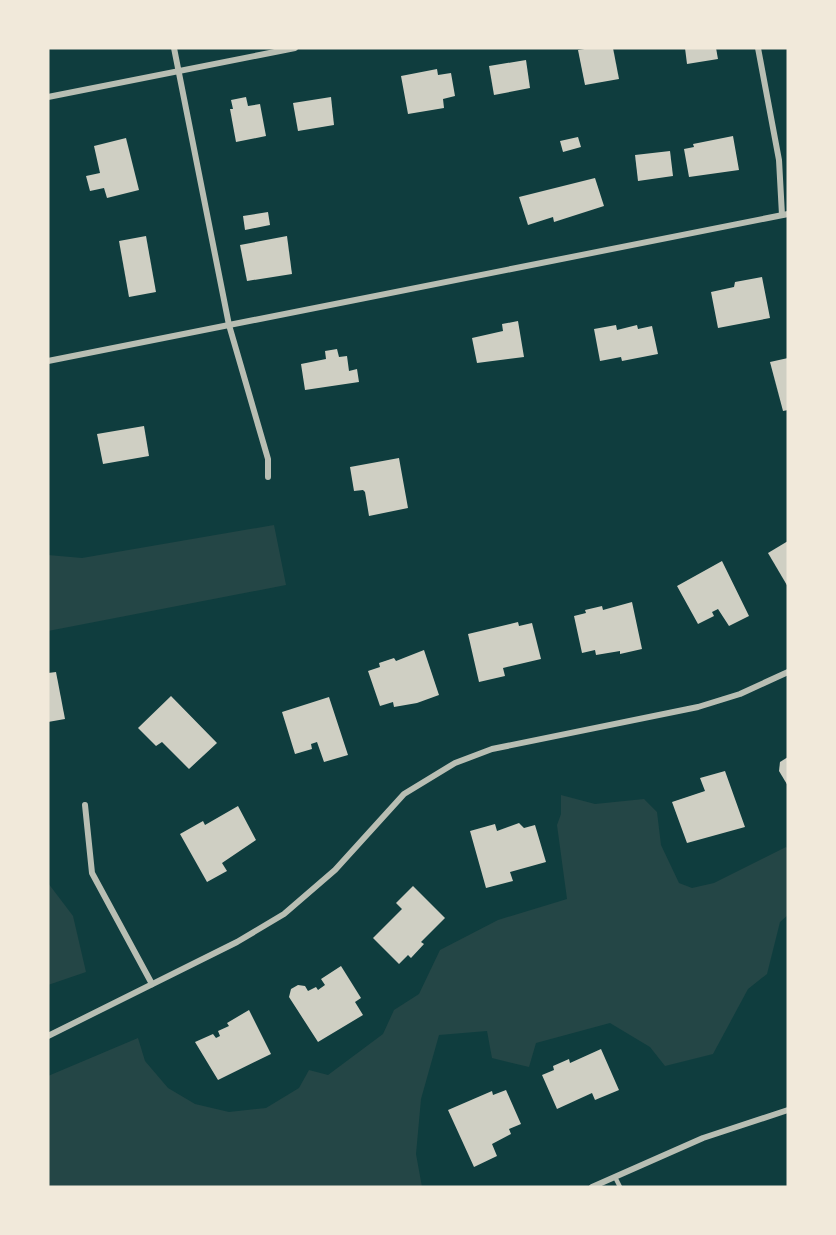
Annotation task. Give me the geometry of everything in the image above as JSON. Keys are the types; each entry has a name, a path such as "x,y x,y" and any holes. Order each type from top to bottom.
{"street":[{"path":"174,48 230,326 268,459 268,477"},
{"path":"48,97 295,48"},
{"path":"48,361 785,215 778,160 758,48"},
{"path":"48,1036 237,942 284,914 335,870 404,794 455,763 492,749 698,707 740,694 788,672"},
{"path":"85,805 92,873 152,984"},
{"path":"592,1187 703,1138 788,1110"}],"lane":[{"path":"615,1176 620,1187"}],"shaded area":[{"path":"274,525 286,585 48,631 48,555 82,558"},
{"path":"561,795 595,804 644,799 657,812 661,845 679,883 692,888 714,883 786,847 788,849 788,915 780,922 767,974 748,989 713,1054 665,1066 650,1047 610,1023 536,1043 529,1067 492,1058 487,1031 439,1035 421,1099 416,1154 422,1187 48,1187 48,1076 138,1038 145,1061 168,1088 195,1104 229,1112 266,1108 299,1088 309,1070 328,1075 383,1034 394,1010 419,994 440,950 498,920 567,899 557,825 561,814"},
{"path":"48,883 73,916 86,972 48,985"}],"building":[{"path":"613,48 619,79 585,85 578,50"},
{"path":"685,48 716,48 718,59 687,64"},
{"path":"526,60 530,88 494,95 489,66"},
{"path":"437,69 438,75 451,73 455,96 443,99 444,108 408,114 401,76"},
{"path":"246,97 248,106 260,104 266,136 236,142 230,109 233,109 231,100"},
{"path":"331,97 334,125 298,131 293,103"},
{"path":"733,136 739,170 689,177 684,149 694,147 693,144"},
{"path":"578,137 581,147 563,152 560,141"},
{"path":"126,138 139,190 107,198 104,188 90,191 86,176 100,173 94,146"},
{"path":"670,151 673,176 638,181 635,155"},
{"path":"595,178 604,206 554,222 553,217 528,225 519,197"},
{"path":"268,212 270,225 245,230 243,216"},
{"path":"146,236 156,292 129,297 119,241"},
{"path":"287,236 292,274 247,281 240,245"},
{"path":"762,277 770,318 718,328 711,292 734,287 735,282"},
{"path":"518,321 524,357 477,363 472,338 503,331 502,324"},
{"path":"616,325 617,330 637,325 638,329 652,326 658,354 622,361 621,357 600,361 594,329"},
{"path":"337,349 339,357 347,356 349,371 357,369 359,382 305,390 301,364 326,359 325,351"},
{"path":"788,358 788,410 783,411 770,362"},
{"path":"144,426 149,456 103,464 97,434"},
{"path":"399,458 408,508 369,516 365,492 363,490 354,491 350,467"},
{"path":"788,541 788,587 768,553"},
{"path":"722,561 749,616 729,626 718,609 712,612 714,616 698,624 677,586"},
{"path":"632,602 642,649 620,654 620,651 596,655 595,650 582,653 574,616 586,613 585,610 602,606 603,610"},
{"path":"518,622 519,626 532,623 541,659 503,668 505,676 479,682 468,634"},
{"path":"424,650 439,695 417,703 394,707 393,702 380,706 368,671 380,667 379,663 394,658 396,661"},
{"path":"56,672 65,719 48,722 48,673"},
{"path":"171,696 217,743 189,769 162,742 156,746 138,728"},
{"path":"329,697 348,755 324,762 317,742 311,744 312,749 295,754 282,712"},
{"path":"788,757 788,786 779,771 780,762"},
{"path":"725,771 745,827 687,843 672,802 705,791 700,778"},
{"path":"238,806 256,840 222,863 227,871 207,882 180,834 203,821 205,825"},
{"path":"519,823 524,828 535,825 546,862 510,872 513,881 486,888 470,831 495,824 497,831"},
{"path":"413,886 445,918 421,942 424,944 411,958 408,955 399,964 373,938 402,909 396,903"},
{"path":"341,966 361,998 355,1002 363,1015 318,1042 289,997 291,989 298,985 305,986 308,991 316,987 318,990 325,985 321,979"},
{"path":"249,1010 271,1054 218,1080 195,1042 213,1034 216,1038 220,1036 218,1031 229,1026 227,1023"},
{"path":"601,1049 619,1090 595,1100 592,1093 557,1109 542,1075 554,1070 553,1066 569,1059 570,1063"},
{"path":"506,1090 521,1124 509,1129 511,1134 492,1144 497,1156 474,1167 448,1110 492,1091 493,1095"}]}
